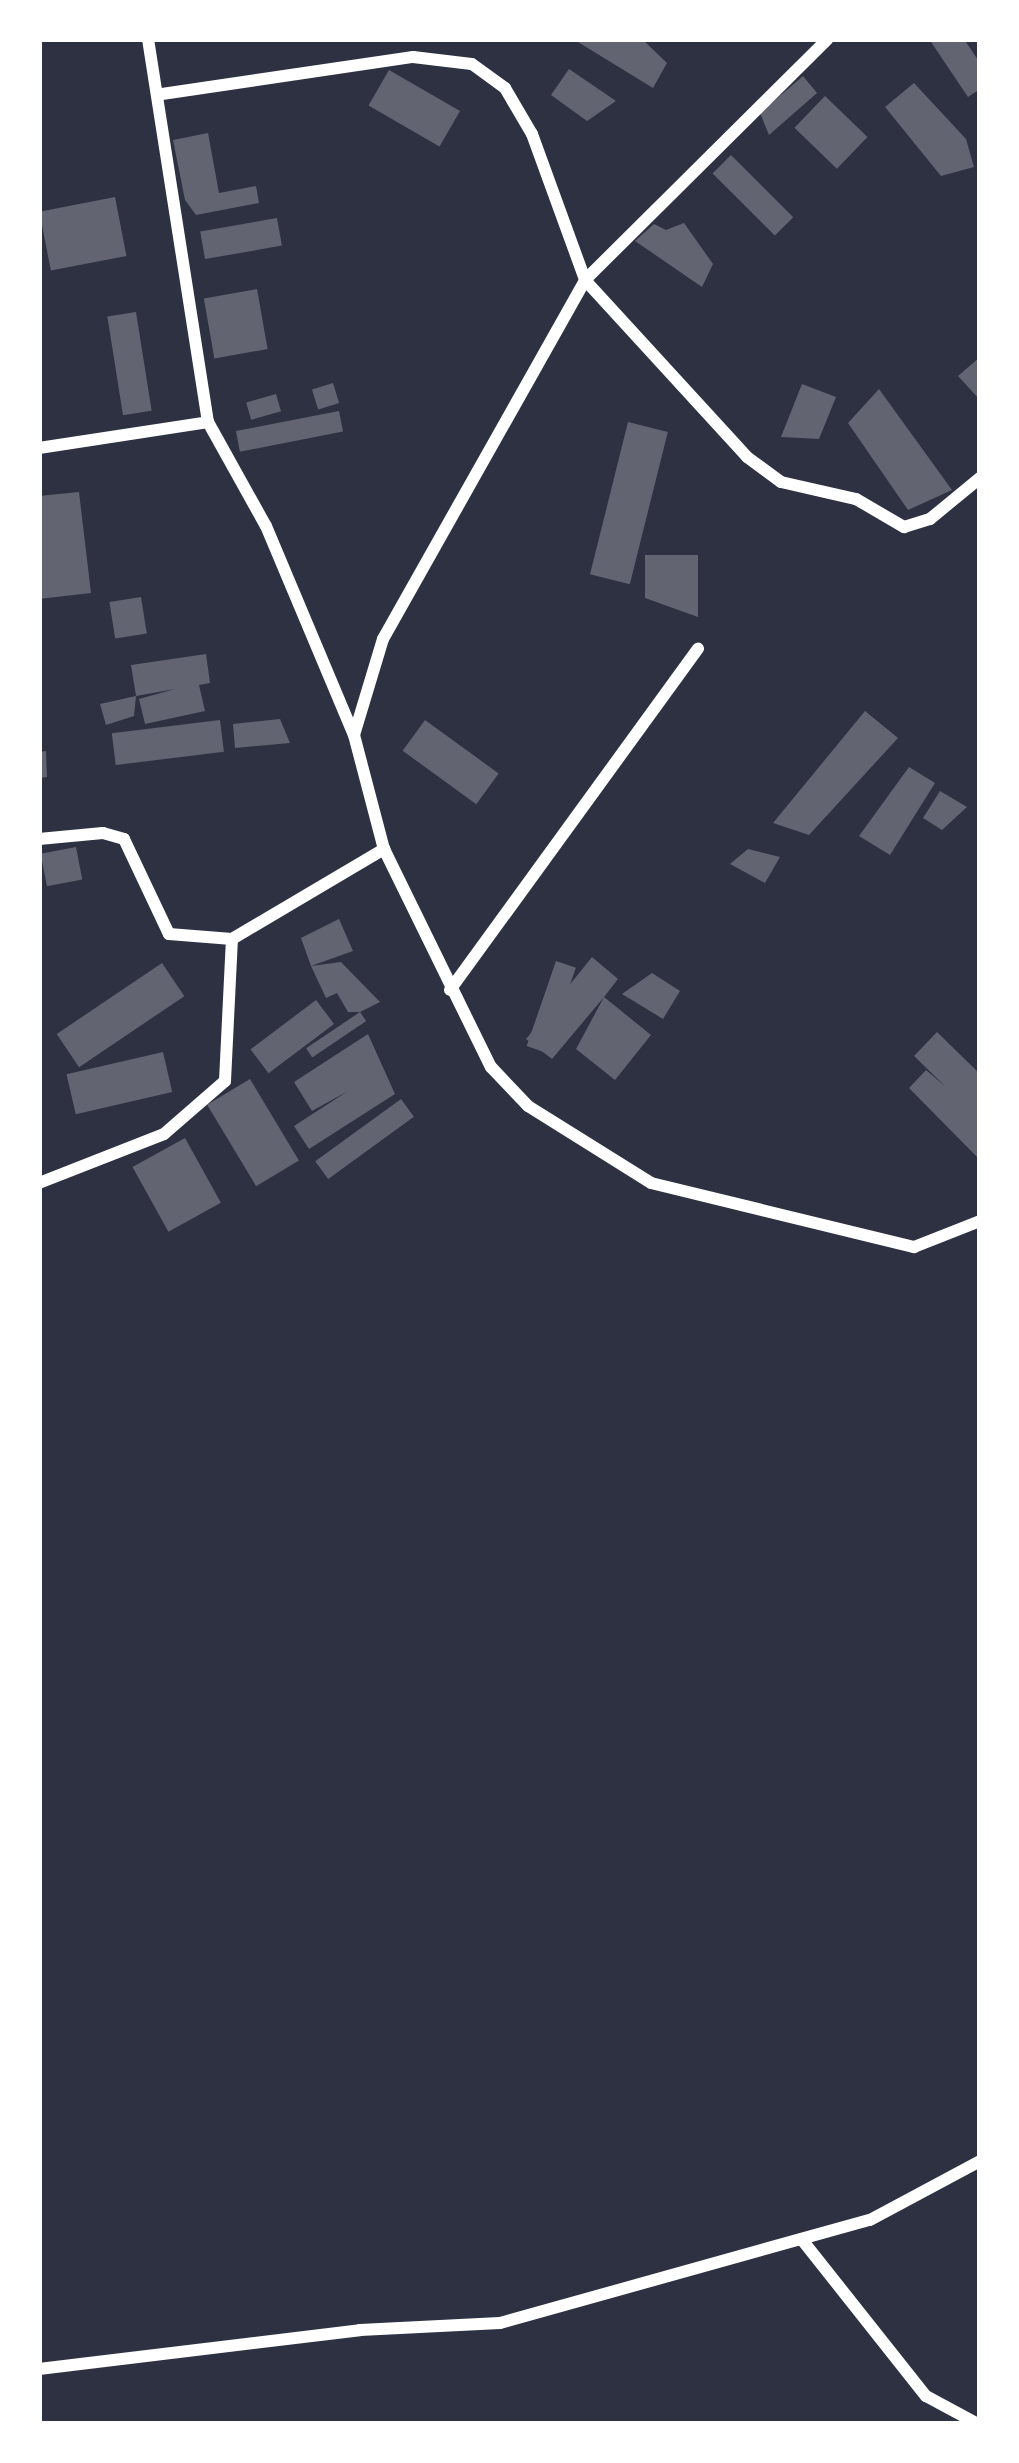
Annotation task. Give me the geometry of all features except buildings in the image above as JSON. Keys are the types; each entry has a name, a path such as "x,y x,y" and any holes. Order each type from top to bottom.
{"street":[{"path":"148,39 162,94 182,292 208,422 266,526 354,735 384,849 491,1066 528,1106 651,1183 914,1247 980,1221"},
{"path":"354,735 383,639 585,280 828,39"},
{"path":"162,94 413,57 472,64 505,88 532,134 585,280 747,457 782,482 856,500 904,527 930,518 980,478"},
{"path":"39,448 208,422"},
{"path":"450,989 698,649"},
{"path":"39,839 103,833 124,839 169,934 232,939 384,849"},
{"path":"39,1183 164,1134 225,1082 232,939"},
{"path":"39,2369 360,2330 500,2323 870,2220 980,2162"},
{"path":"802,2241 926,2396 978,2424"}]}
